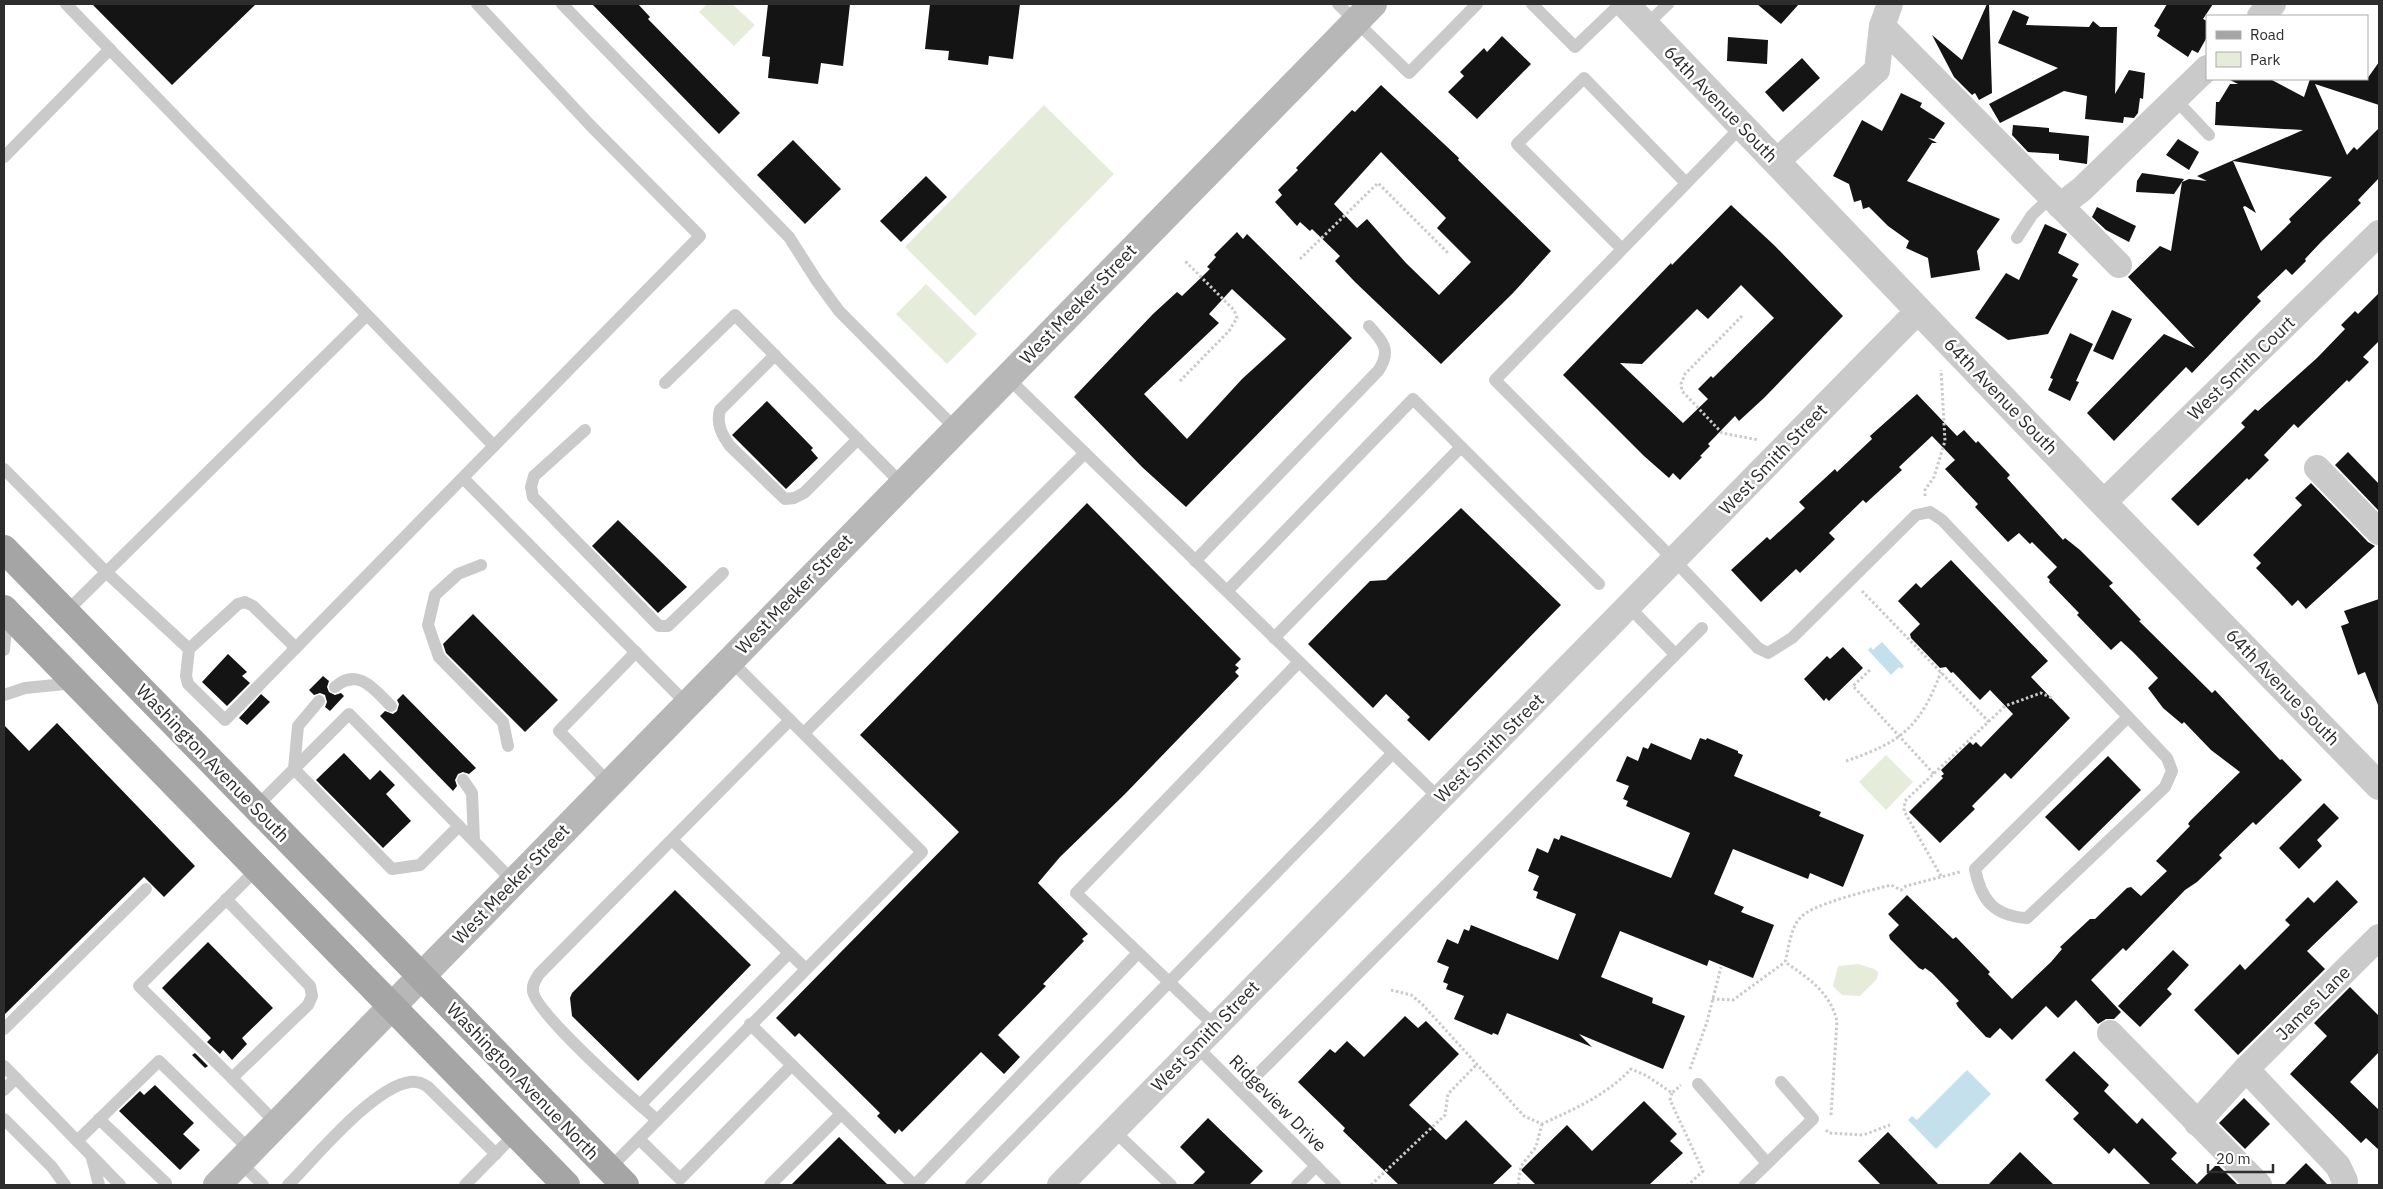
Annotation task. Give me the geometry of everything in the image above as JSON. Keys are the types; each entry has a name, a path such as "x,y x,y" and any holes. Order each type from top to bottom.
{"main road":[{"name":"West Meeker Street","path":"217,1185 1007,377 1355,10"},
{"name":"Washington Avenue South","path":"4,549 422,976"},
{"path":"5,611 566,1185"},
{"name":"Washington Avenue North","path":"422,976 614,1180"}],"street":[{"name":"64th Avenue South","path":"1625,4 2103,503 2379,786"},
{"path":"2261,15 2273,4"},
{"path":"1776,162 1877,70 1886,15"},
{"path":"1886,15 2056,201 2119,265"},
{"path":"2056,201 2082,189 2206,69"},
{"name":"West Smith Court","path":"2103,503 2379,233"},
{"name":"West Smith Street","path":"1060,1185 1919,310"},
{"path":"2317,468 2379,532"},
{"name":"James Lane","path":"2197,1123 2246,1069 2379,937"},
{"path":"2110,1033 2259,1185"},
{"path":"2246,1069 2338,1166 2345,1181 2344,1185"}],"lane":[{"path":"66,4 494,446"},
{"path":"296,648 253,606 245,602 238,604 189,649 186,676 188,684 225,720 296,648 463,478 700,236 590,125 477,4"},
{"path":"562,4 789,237 816,281 839,311 956,429"},
{"path":"1355,10 1409,73 1477,4"},
{"path":"1532,4 1575,47 1620,4"},
{"path":"1646,25 1668,4"},
{"path":"4,157 110,49"},
{"path":"1622,249 1517,144 1584,78 1686,183"},
{"path":"2175,99 2209,135"},
{"path":"1742,126 1495,380 1674,560 1758,648 1768,653 1792,638 1916,515 1930,512 1942,520 2167,758 2172,771 2165,787 2027,918 2009,917 1990,905 1978,888 1975,869 2128,717"},
{"path":"2017,238 2032,215 2056,201"},
{"path":"66,612 368,315"},
{"path":"665,383 735,315 902,484"},
{"path":"1195,561 1378,371 1385,361 1386,351 1381,339 1369,326"},
{"path":"775,355 720,410 717,419 723,436 730,446 785,499 794,498 804,492 858,439"},
{"path":"1007,377 1439,798"},
{"path":"1227,592 1413,398 1600,584"},
{"path":"585,430 534,476 531,487 533,497 659,626 668,626 723,573"},
{"path":"1274,638 1461,447"},
{"path":"804,733 1085,453"},
{"path":"4,469 107,573 189,649"},
{"path":"463,478 687,704"},
{"path":"481,565 458,574 435,595 428,625 439,657 503,722 508,746"},
{"path":"1628,606 1675,654"},
{"path":"4,650 5,611"},
{"path":"1241,1090 1702,628"},
{"path":"609,783 559,731 636,652"},
{"path":"614,1180 639,1139 750,1024 922,852 730,660"},
{"path":"1215,1026 1076,893 1299,662"},
{"path":"335,687 349,678 361,679 391,706"},
{"path":"4,695 24,688 76,683"},
{"path":"319,701 298,726 294,769 392,869 420,865 459,826"},
{"path":"256,807 349,714 513,881"},
{"path":"657,1120 543,1011 533,992 533,983 546,967 790,720"},
{"path":"971,1185 1392,754"},
{"path":"463,780 472,793 474,841"},
{"path":"672,840 806,969"},
{"path":"258,869 139,986 277,1124"},
{"path":"4,1029 146,889"},
{"path":"226,899 310,986 312,996 308,1005 232,1078"},
{"path":"640,1105 789,952"},
{"path":"750,1024 915,1185 1138,953"},
{"name":"Ridgeview Drive","path":"1196,1046 1335,1185"},
{"path":"77,1141 158,1061 245,1157 262,1185"},
{"path":"639,1139 680,1182 792,1065"},
{"path":"4,1066 120,1185"},
{"path":"4,1090 16,1078"},
{"path":"288,1185 379,1095 410,1082 421,1082 428,1087 496,1154"},
{"path":"1745,1185 1813,1119 1781,1082"},
{"path":"1698,1084 1768,1163"},
{"path":"770,1185 842,1114"},
{"path":"4,1119 52,1167 65,1185"},
{"path":"99,1119 166,1184"},
{"path":"1113,1130 1171,1185"},
{"path":"465,1185 515,1134"},
{"path":"91,1155 99,1185"},
{"path":"1297,1185 1316,1166"}],"path":[{"path":"1300,260 1378,183 1448,253"},
{"path":"1180,381 1229,331 1237,318 1234,310 1184,260"},
{"path":"1742,316 1685,374 1681,384 1682,391 1722,433 1761,441 1776,456"},
{"path":"1926,513 1925,490 1934,478 1946,430 1941,369"},
{"path":"1851,579 1989,722"},
{"path":"1870,670 1854,686 1934,774"},
{"path":"1846,761 1873,751 1911,728 1924,709 1941,672"},
{"path":"1942,876 1904,811 1905,802 2005,706 2041,693 2052,698"},
{"path":"1712,999 1733,1000 1785,962 1793,930 1804,914 1840,899 1891,885 1901,890 1906,886 1975,869"},
{"path":"1785,962 1812,981 1833,1006 1837,1021 1829,1133 1863,1135 1890,1125"},
{"path":"1688,1073 1707,1022 1721,967"},
{"path":"1390,990 1411,995 1422,1004 1524,1116 1535,1123 1542,1124 1595,1099 1615,1086 1632,1069 1647,1076 1672,1093"},
{"path":"1371,1185 1445,1115 1448,1094 1477,1064"},
{"path":"1685,1078 1672,1093 1670,1100 1703,1171 1688,1185"},
{"path":"1518,1185 1521,1166 1536,1147 1542,1124"}],"green space":[{"path":"707,4 732,4 755,25 734,46 699,12"},
{"path":"1044,105 1114,174 975,316 905,247"},
{"path":"926,284 977,334 947,364 896,314"},
{"path":"1886,755 1913,782 1886,810 1859,782"},
{"path":"1858,964 1878,972 1877,979 1860,996 1842,995 1833,986 1838,966"}],"water":[{"path":"1882,642 1904,666 1901,669 1899,667 1891,675 1868,650 1871,647 1873,650"},
{"path":"1967,1070 1991,1094 1936,1149 1908,1120 1912,1116 1917,1120"}],"building":[{"path":"92,4 256,4 172,85"},
{"path":"592,4 638,4 650,17 648,19 740,113 719,134"},
{"path":"768,4 850,4 843,66 821,63 818,84 768,78 770,57 762,56"},
{"path":"930,4 1020,4 1013,59 989,56 988,65 948,60 949,51 925,49"},
{"path":"1757,4 1799,4 1781,24"},
{"path":"1987,4 1989,4 1992,93 1979,100 1975,93 1972,95 1954,77 1932,35 1962,60"},
{"path":"2167,4 2213,4 2203,19 2206,20 2206,39 2198,53 2192,50 2188,57 2157,36 2160,30 2154,26"},
{"path":"2013,10 2029,17 2026,25 2089,27 2093,21 2100,27 2117,27 2115,94 2129,70 2145,73 2143,99 2140,98 2138,113 2134,118 2124,117 2123,123 2085,119 2087,96 2064,91 2000,123 1989,104 2058,68 1998,43"},
{"path":"1502,36 1531,64 1477,119 1448,92 1464,76 1460,72 1484,48 1487,52"},
{"path":"1728,37 1768,40 1767,64 1727,61"},
{"path":"1802,58 1820,78 1783,112 1765,92"},
{"path":"2379,62 2379,105 2315,84 2347,155 2354,147 2357,150 2379,128 2379,178 2358,200 2361,203 2321,242 2292,275 2286,269 2257,297 2261,301 2192,373 2186,367 2114,441 2087,413 2164,334 2195,348 2128,277 2160,246 2171,251 2182,182 2189,179 2207,181 2197,176 2303,130 2215,125 2216,102 2219,102 2230,84 2238,84 2230,80 2272,80 2304,97 2310,80 2368,80","holes":["2233,161 2332,177 2289,219 2291,222 2261,251 2243,207 2245,206 2256,213"]},
{"path":"1381,85 1459,158 1458,160 1551,251 1513,293 1441,364 1335,261 1340,256 1312,229 1310,231 1300,222 1297,226 1275,202 1282,195 1278,190 1298,170 1296,168 1352,110 1355,112","holes":["1381,152 1446,218 1437,228 1471,262 1439,295 1406,263 1367,219 1357,228 1334,204"]},
{"path":"1901,93 1922,103 1920,107 1945,123 1934,139 1928,138 1937,143 1932,143 1907,181 2000,219 1977,251 1980,270 1931,278 1928,258 1906,248 1909,241 1888,226 1869,207 1863,209 1861,200 1854,202 1849,184 1833,176 1862,120 1882,131"},
{"path":"2013,125 2049,128 2049,132 2089,136 2087,164 2059,160 2059,154 2028,152 2012,135"},
{"path":"2178,139 2199,152 2189,170 2166,155"},
{"path":"793,140 841,189 805,224 757,175"},
{"path":"2142,173 2184,179 2174,194 2136,192 2137,181"},
{"path":"926,176 947,197 901,242 880,221"},
{"path":"1731,205 1775,246 1843,316 1764,398 1739,421 1735,416 1708,444 1710,446 1700,456 1702,457 1680,480 1673,473 1669,478 1644,456 1563,375 1671,263 1672,265","holes":["1741,285 1774,318 1713,378 1711,376 1698,389 1708,399 1683,423 1620,363 1642,364 1697,309 1708,319"]},
{"path":"2097,207 2136,226 2129,242 2106,230 2092,217"},
{"path":"2045,224 2067,234 2058,253 2079,264 2072,276 2078,279 2048,334 2008,340 1975,318 2006,273 2019,280"},
{"path":"1237,232 1243,239 1247,234 1352,338 1186,507 1142,467 1074,397 1153,314 1177,292 1182,296 1210,269 1207,267 1216,257 1214,255","holes":["1232,289 1286,339 1242,379 1187,439 1144,394 1219,323 1209,314"]},
{"path":"2379,293 2379,341 2363,357 2369,362 2349,382 2347,380 2298,428 2294,424 2264,455 2269,460 2249,480 2247,478 2198,526 2171,499 2245,427 2241,423 2255,409 2258,411 2317,358 2345,329 2341,325 2355,311 2358,314"},
{"path":"2112,310 2132,319 2113,360 2093,351"},
{"path":"2070,333 2093,344 2076,381 2079,382 2070,401 2048,390 2053,379 2050,378"},
{"path":"1917,394 1957,436 1964,430 1976,443 1978,441 2010,475 2007,478 2063,540 2065,538 2080,550 2113,583 2109,586 2141,620 2139,621 2212,693 2215,690 2280,760 2282,759 2302,780 2256,825 2253,822 2219,855 2222,858 2197,882 2185,890 2126,951 2123,948 2091,980 2121,1012 2114,1019 2106,1019 2098,1024 2076,1000 2058,1018 2046,1006 2012,1040 2000,1028 1990,1038 1986,1037 1958,1007 1956,1003 1959,1001 1932,973 1925,968 1923,970 1919,968 1890,939 1889,935 1899,925 1888,914 1907,895 1953,939 1956,937 1990,972 1988,974 2012,999 2051,962 2062,949 2060,947 2090,919 2095,919 2127,888 2131,887 2141,896 2167,871 2156,861 2190,826 2188,824 2190,821 2240,772 2211,750 2184,722 2182,724 2163,708 2148,688 2158,678 2133,652 2121,641 2111,650 2077,615 2079,613 2049,582 2050,580 2047,577 2057,567 2032,542 2030,544 2019,533 2008,542 1975,507 1978,504 1945,469 1955,460 1932,436 1899,467 1902,470 1866,503 1863,500 1829,533 1835,539 1800,573 1796,569 1761,602 1731,570 1767,537 1770,540 1805,508 1799,502 1835,469 1837,472 1872,439 1870,436"},
{"path":"767,401 813,448 811,450 818,458 786,489 732,435"},
{"path":"2348,452 2379,484 2379,511 2335,465"},
{"path":"2311,483 2368,542 2375,546 2306,609 2298,600 2292,606 2256,568 2261,563 2253,555 2302,505 2295,498"},
{"path":"1087,503 1241,659 1235,665 1239,668 1235,672 1239,676 1125,794 1060,857 1038,883 1088,934 1082,939 1084,941 1043,984 1046,986 998,1035 1020,1057 1004,1074 981,1052 902,1132 899,1129 895,1134 877,1116 880,1113 799,1033 795,1037 776,1018 959,832 860,735"},
{"path":"1461,508 1561,605 1429,741 1407,720 1410,717 1386,694 1373,708 1308,644 1370,581 1386,580"},
{"path":"618,520 687,587 658,613 592,546"},
{"path":"1951,560 2048,661 2031,677 2070,718 2011,779 2005,773 1972,806 1975,809 1940,843 1909,812 1943,778 1941,776 1944,774 1941,770 1970,742 1973,745 1976,742 1981,747 2013,714 1990,690 1980,700 1953,672 1951,673 1946,667 1940,668 1911,638 1910,634 1920,624 1898,601 1916,583 1921,588"},
{"path":"2379,599 2378,705 2365,672 2358,675 2341,626 2349,623 2344,611"},
{"path":"473,614 558,700 525,732 446,653 443,644"},
{"path":"1843,647 1863,668 1829,701 1826,698 1824,701 1804,679 1827,656 1830,659"},
{"path":"228,654 247,672 242,676 250,683 227,706 202,682"},
{"path":"323,676 329,681 327,687 329,692 335,695 341,693 344,696 330,711 325,707 327,702 325,695 320,693 314,695 309,690"},
{"path":"261,694 270,702 247,725 239,718"},
{"path":"403,694 476,768 469,774 463,772 458,774 455,780 457,786 453,791 380,716 385,711 393,714 397,711 399,704 397,700"},
{"path":"57,723 195,866 164,897 144,877 4,1015 4,725 29,751"},
{"path":"1700,738 1706,740 1707,738 1743,755 1734,776 1821,812 1819,816 1864,835 1843,887 1810,873 1808,879 1733,849 1714,894 1744,907 1741,912 1774,925 1753,978 1709,960 1707,966 1620,931 1601,977 1653,998 1652,1003 1685,1016 1663,1069 1579,1034 1592,1047 1507,1013 1498,1035 1493,1033 1492,1035 1454,1019 1464,996 1446,989 1448,984 1443,982 1449,967 1437,962 1447,939 1458,944 1464,929 1469,931 1471,925 1558,960 1576,914 1536,898 1538,892 1533,890 1539,876 1528,871 1537,848 1548,853 1554,838 1559,840 1561,835 1671,878 1690,833 1626,806 1628,801 1623,799 1629,786 1616,781 1627,756 1638,761 1643,747 1648,749 1651,743 1691,760"},
{"path":"344,753 370,780 380,770 395,785 386,794 411,821 383,848 316,780"},
{"path":"2108,756 2141,790 2079,851 2045,817"},
{"path":"2324,803 2339,818 2317,840 2322,846 2299,869 2279,848"},
{"path":"2337,880 2358,902 2307,951 2325,969 2238,1055 2194,1010 2240,964 2245,970 2290,925 2285,920 2308,897 2314,903"},
{"path":"675,890 751,965 638,1081 572,1016 570,998 572,993"},
{"path":"208,942 273,1008 242,1038 247,1044 232,1060 223,1050 220,1054 207,1042 211,1038 162,988"},
{"path":"2173,950 2189,965 2167,989 2172,994 2140,1027 2118,1006"},
{"path":"2350,987 2379,1016 2379,1052 2350,1082 2379,1110 2379,1150 2366,1138 2361,1143 2290,1074 2327,1036 2314,1023"},
{"path":"1405,1016 1418,1028 1426,1021 1459,1054 1409,1105 1446,1140 1466,1120 1512,1166 1492,1185 1399,1185 1343,1131 1345,1128 1298,1082 1330,1049 1335,1053 1347,1041 1364,1057"},
{"path":"2074,1051 2109,1085 2104,1091 2137,1124 2142,1118 2177,1153 2171,1159 2197,1184 2217,1164 2238,1185 2151,1185 2114,1148 2109,1154 2073,1119 2079,1113 2045,1080"},
{"path":"195,1053 208,1066 205,1068 192,1055"},
{"path":"155,1085 194,1123 183,1134 200,1150 180,1170 119,1111 140,1091 144,1095"},
{"path":"2244,1098 2270,1124 2245,1149 2219,1123"},
{"path":"1644,1101 1677,1134 1670,1141 1683,1153 1649,1185 1536,1185 1521,1170 1567,1125 1592,1151"},
{"path":"1208,1118 1263,1171 1249,1185 1192,1185 1205,1172 1180,1147"},
{"path":"1888,1132 1939,1185 1881,1185 1858,1161"},
{"path":"839,1137 888,1185 791,1185"},
{"path":"2020,1152 2054,1185 1988,1185"},
{"path":"2306,1163 2328,1185 2284,1185"}]}
